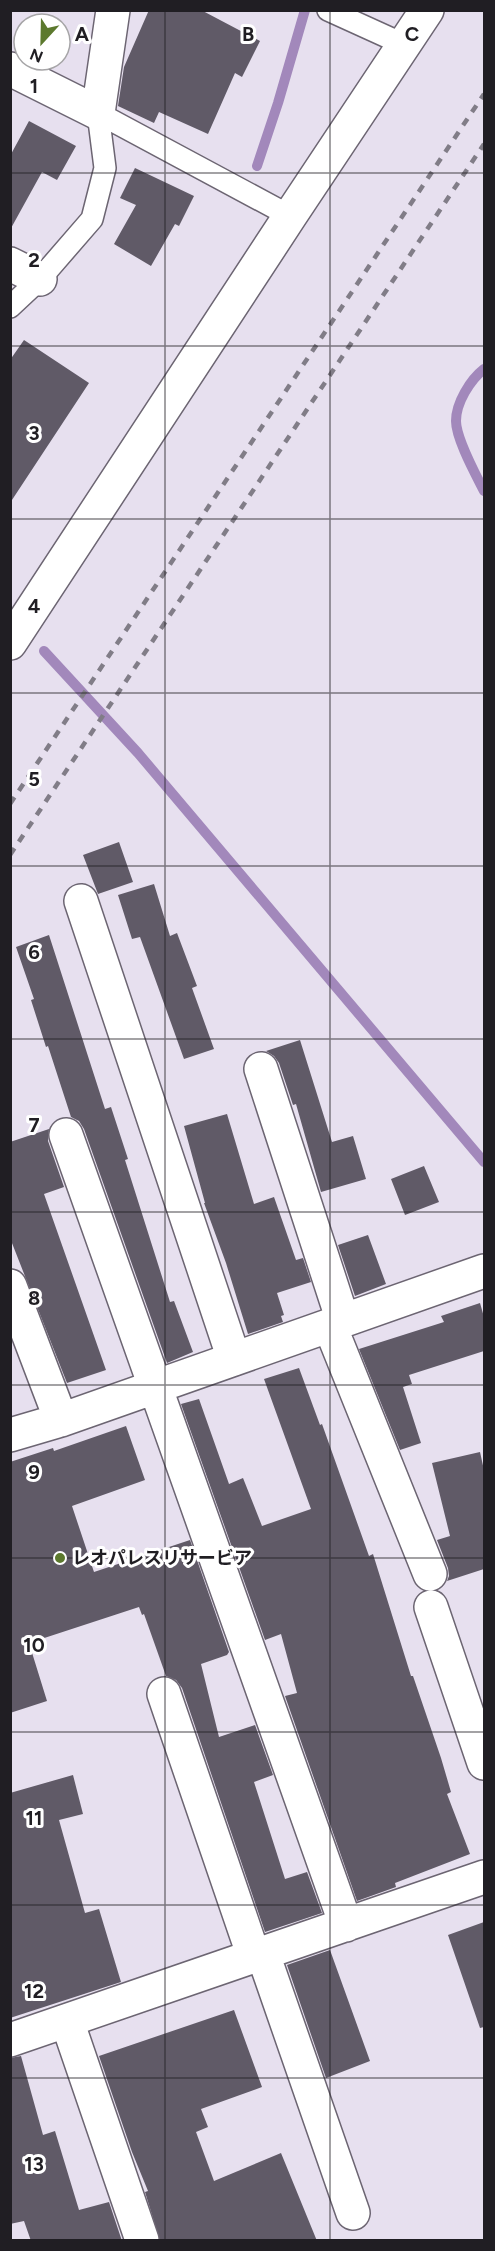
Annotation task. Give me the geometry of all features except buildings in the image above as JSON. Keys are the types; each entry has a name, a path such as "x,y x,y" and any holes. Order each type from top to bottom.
{"street":[{"path":"10,69 98,113 113,10"},
{"path":"10,643 427,10"},
{"path":"10,264 40,279"},
{"path":"81,901 234,1359"},
{"path":"261,1069 336,1323 430,1574"},
{"path":"66,1135 346,1926"},
{"path":"10,1436 484,1271"},
{"path":"10,1286 60,1420"},
{"path":"431,1607 484,1763"},
{"path":"164,1694 352,2213"},
{"path":"10,2040 484,1877"},
{"path":"67,2021 142,2241"}],"lane":[{"path":"328,10 405,45"},
{"path":"98,113 290,216"},
{"path":"10,307 40,279 92,219 105,168 98,113"}],"waterway":[{"path":"257,166 305,10"},
{"path":"484,369 465,392 458,407 456,421 463,447 484,491"},
{"path":"44,651 138,753 484,1162"}],"railway":[{"path":"10,804 484,94"},
{"path":"10,855 484,144"}],"place":[{"name":"レオパレスリサービア","path":"60,1558"}]}
